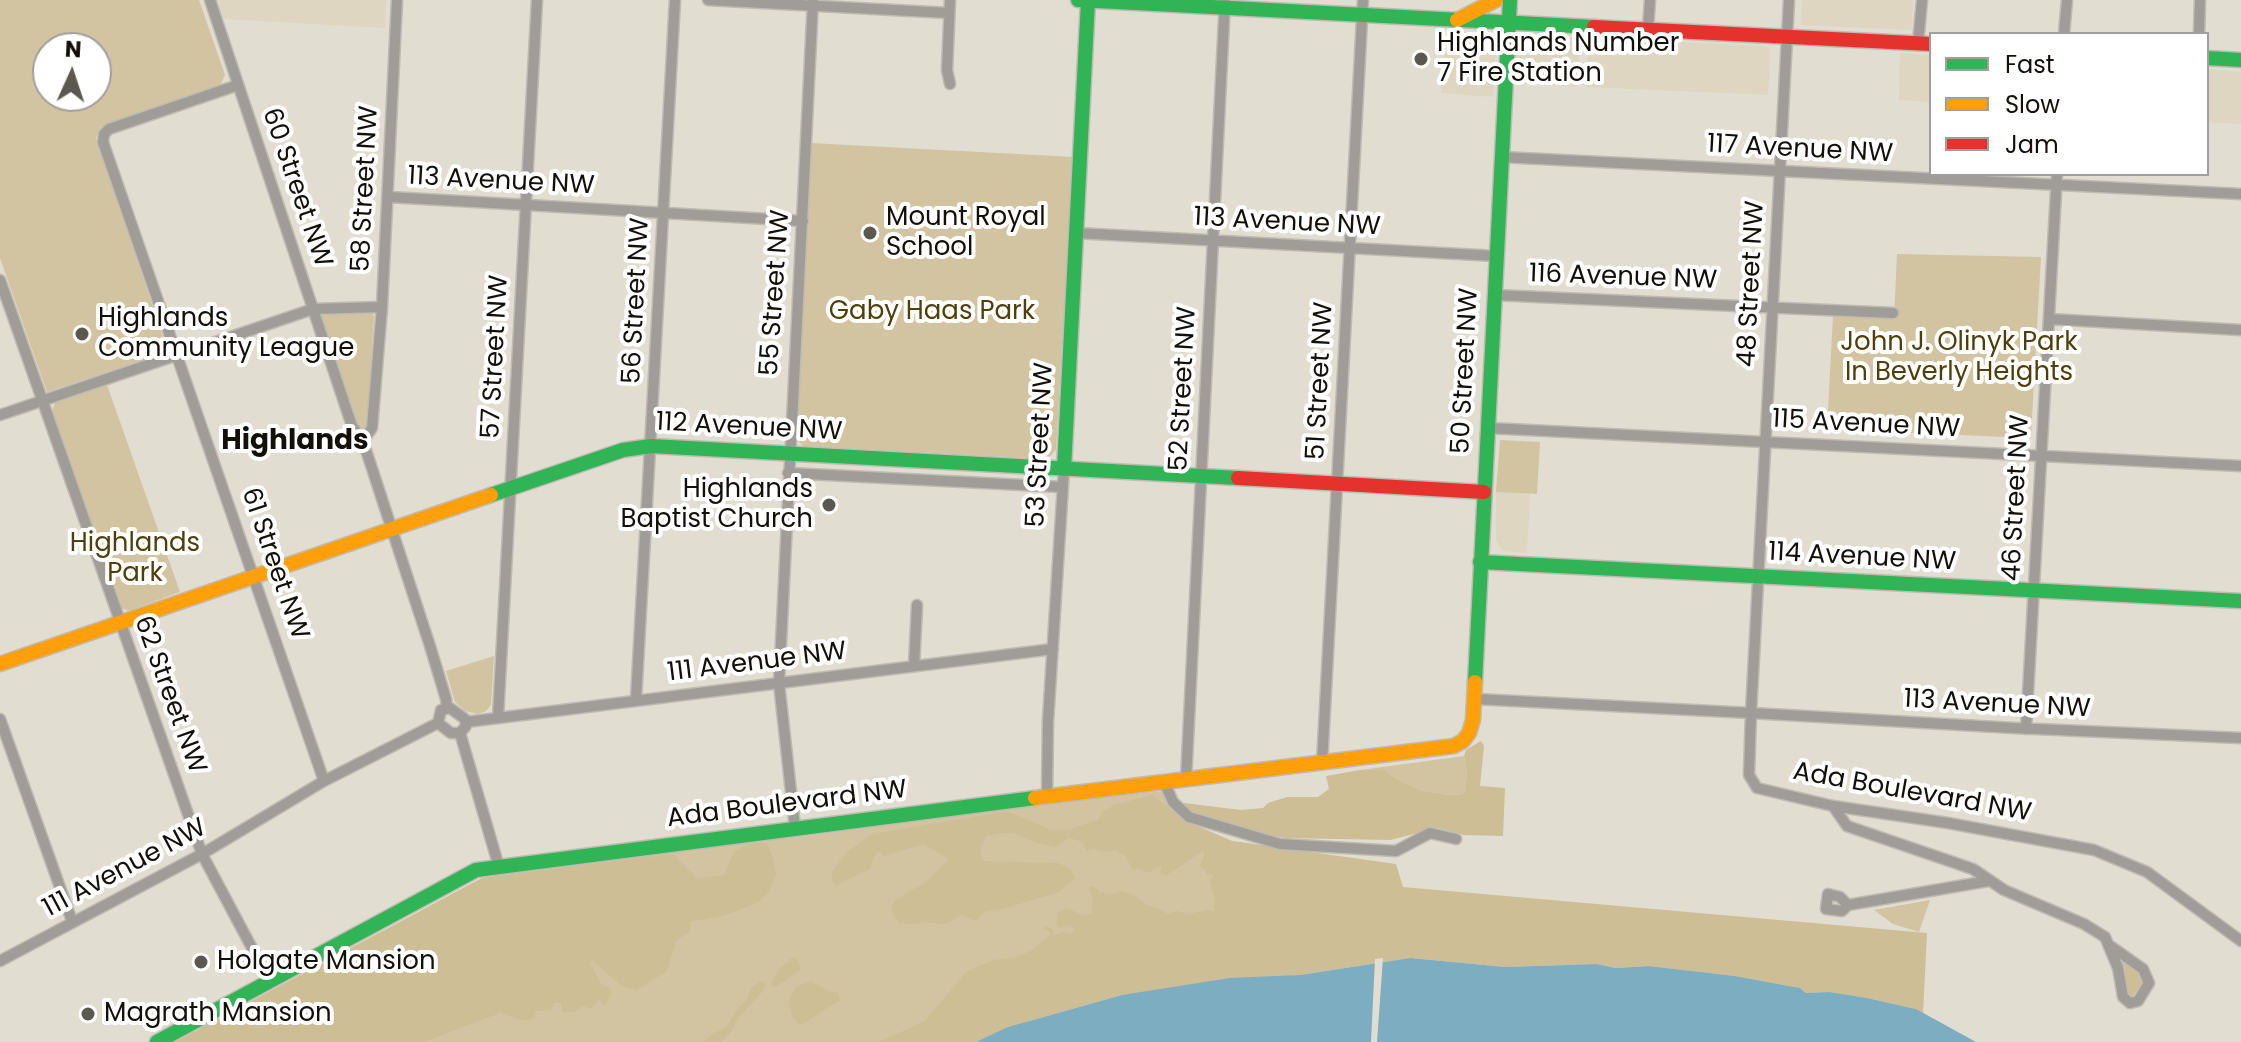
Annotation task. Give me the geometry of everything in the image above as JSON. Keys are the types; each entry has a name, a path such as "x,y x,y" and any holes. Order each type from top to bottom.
{"main road":[{"path":"1078,0 1362,8 1456,20 1925,44"},
{"name":"53 Street NW","path":"1064,469 1088,0"},
{"path":"1456,20 1496,0"},
{"name":"50 Street NW","path":"1463,741 1473,720 1475,699 1510,0"},
{"path":"2209,58 2241,60"},
{"name":"112 Avenue NW","path":"0,664 623,450 651,446 1484,492"},
{"name":"114 Avenue NW","path":"1480,562 2241,601"},
{"name":"Ada Boulevard NW","path":"157,1042 476,870 1047,796 1322,764 1454,746 1463,741"}],"street":[{"name":"60 Street NW","path":"210,0 352,426 363,441 447,708"},
{"name":"58 Street NW","path":"363,441 372,428 382,307 397,0"},
{"name":"57 Street NW","path":"498,717 537,0"},
{"name":"56 Street NW","path":"636,699 675,0"},
{"path":"708,0 812,3 949,13"},
{"path":"950,0 947,70 950,84"},
{"path":"1648,29 1650,0"},
{"name":"48 Street NW","path":"1751,713 1789,0"},
{"path":"1922,0 1925,44"},
{"path":"2064,32 2067,0"},
{"path":"2199,32 2200,0"},
{"name":"55 Street NW","path":"795,828 779,683 812,3"},
{"name":"52 Street NW","path":"1186,780 1225,4"},
{"name":"51 Street NW","path":"1322,764 1362,8"},
{"name":"61 Street NW","path":"238,85 109,129 104,134 103,142 324,781"},
{"name":"117 Avenue NW","path":"1501,157 1780,172 1929,175"},
{"name":"117 Avenue NW","path":"1965,176 2057,178 2241,194"},
{"name":"46 Street NW","path":"2026,729 2057,178"},
{"name":"113 Avenue NW","path":"389,197 803,221"},
{"name":"113 Avenue NW","path":"1076,233 1496,256"},
{"name":"62 Street NW","path":"0,280 202,854 269,980"},
{"name":"116 Avenue NW","path":"1494,295 1893,313"},
{"path":"0,415 313,309 382,307"},
{"path":"2049,319 2241,330"},
{"name":"115 Avenue NW","path":"1488,428 2241,466"},
{"name":"53 Street NW","path":"1047,796 1064,469"},
{"name":"112 Avenue NW","path":"788,473 1062,487"},
{"path":"914,666 917,605"},
{"name":"111 Avenue NW","path":"466,722 1053,649"},
{"path":"1475,699 1751,713"},
{"path":"460,733 451,733 438,723 439,713 447,708 461,714 466,722 460,733 499,867"},
{"name":"113 Avenue NW","path":"1751,713 2241,738"},
{"name":"Ada Boulevard NW","path":"1751,713 1749,775 1757,788 1833,806 2094,850 2147,872 2241,941"},
{"path":"0,719 72,921"},
{"name":"111 Avenue NW","path":"0,961 202,854 324,781 438,723"},
{"path":"1165,784 1173,802 1189,817 1280,844 1396,851 1430,833 1456,839"},
{"path":"1833,806 1847,826 1973,869 1988,881 2030,903 2084,924 2105,937 2118,968 2123,997 2130,1003 2138,1001 2149,983 2143,969 2109,945"},
{"path":"1848,905 1988,881"}],"shaded area":[{"path":"217,0 386,0 385,28 223,19"},
{"path":"1802,0 1913,0 1912,30 1801,25"},
{"path":"1445,31 1490,36 1496,45 1493,97 1441,93"},
{"path":"1523,34 1766,46 1770,50 1768,95 1586,87 1588,46 1580,46 1577,86 1512,83 1514,43"},
{"path":"1900,53 1929,55 1929,102 1899,100"},
{"path":"2209,69 2241,72 2241,124 2209,122"},
{"path":"1496,492 1530,494 1527,553 1503,551 1496,541"},
{"path":"1481,741 1484,746 1480,786 1505,788 1503,836 1463,835 1438,828 1390,840 1285,838 1253,833 1194,814 1182,807 1184,803 1241,810 1263,808 1268,803 1287,797 1318,797 1329,789 1326,776 1360,770 1384,769 1395,778 1423,791 1464,794 1467,774 1464,756 1466,750"},
{"path":"1152,795 1186,821 1232,841 1396,864 1403,887 1927,933 1923,1014 1916,1009 1867,998 1830,992 1806,993 1800,988 1735,976 1649,966 1505,967 1410,958 1300,975 1122,995 1008,1027 976,1042 879,1042 925,1021 966,972 993,960 1016,957 1030,951 1050,936 1050,932 1043,929 1046,926 1052,929 1054,935 1062,932 1072,934 1075,930 1071,926 1058,928 1056,925 1058,912 1067,908 1091,915 1093,901 1089,887 1093,886 1100,892 1133,894 1167,914 1177,911 1188,914 1208,910 1214,912 1210,881 1214,875 1206,874 1206,870 1199,866 1205,856 1203,851 1167,875 1160,873 1162,865 1147,873 1140,869 1133,870 1126,857 1115,850 1086,851 1083,842 1073,839 1068,838 1057,847 1017,834 1001,833 986,836 980,849 982,861 1058,863 1070,869 1075,878 1059,892 986,911 975,921 961,915 945,924 913,924 900,923 894,917 891,906 926,882 949,860 924,844 884,856 879,851 870,869 837,885 832,881 832,872 846,853 872,834 1007,811 1051,830 1069,829 1098,820 1102,812 1114,805"},
{"path":"767,843 776,873 768,893 758,902 730,914 690,922 690,931 676,941 667,971 637,990 623,987 592,960 590,963 602,985 612,992 605,1006 599,999 591,1009 583,1006 574,1012 565,1012 561,1003 554,1003 551,1010 536,1011 534,1018 525,1021 500,1013 424,1042 175,1042 482,878 673,854 697,878 724,875 734,852"},
{"path":"2117,953 2140,970 2144,982 2131,998 2128,996"},
{"path":"793,957 797,958 801,969 772,987 771,983 780,968"},
{"path":"760,981 764,982 765,987 739,1017 731,1032 721,1042 704,1042 726,1027 747,1000 750,990"},
{"path":"811,981 838,993 840,1000 801,1025 792,1017 789,1000 797,986"}],"green space":[{"path":"0,0 199,0 225,75 220,85 100,128 96,138 165,343 164,353 47,392 0,258"},
{"name":"Gaby Haas Park","path":"811,143 1073,157 1056,449 1048,459 803,446 794,436"},
{"name":"John J. Olinyk Park In Beverly Heights","path":"1897,254 2041,257 2031,435 2028,438 1827,429 1833,316 1894,319"},
{"path":"371,312 374,316 367,425 363,431 358,428 319,317 320,313"},
{"name":"Highlands Park","path":"107,385 180,592 128,611 119,607 52,411 55,403"},
{"path":"1500,440 1540,442 1537,494 1496,492"},
{"path":"494,656 491,705 478,714 465,711 455,702 446,671"},
{"path":"1464,756 1467,774 1464,794 1423,791 1395,778 1384,769 1360,770"},
{"path":"1163,791 1171,810 1187,822 1232,841 1273,847 1303,913 976,1042 175,1042 483,878 735,843"},
{"path":"1930,900 1919,932 1893,924 1874,910"}],"water":[{"path":"1410,958 1505,967 1649,966 1735,976 1800,988 1806,993 1830,992 1916,1009 1976,1042 976,1042 1008,1027 1122,995 1230,978 1300,975"}],"pier":[{"path":"1383,958 1377,1042 1371,1042 1375,959"}],"traffic: fast":[{"path":"1078,0 1594,27"},
{"path":"1475,682 1510,0"},
{"path":"1064,469 1088,1"},
{"path":"2209,58 2241,60"},
{"path":"491,495 623,450 651,446 1238,478"},
{"path":"1480,562 2241,601"},
{"path":"157,1042 476,870 1035,798"}],"traffic: slow":[{"path":"1457,20 1496,0"},
{"path":"0,664 491,495"},
{"path":"1035,798 1454,746 1469,733 1473,720 1475,682"}],"traffic: jam":[{"path":"1594,27 1929,44"},
{"path":"1238,478 1484,492"}],"place":[{"name":"Highlands Number 7 Fire Station","path":"1421,59"},
{"name":"Mount Royal School","path":"870,233"},
{"name":"Highlands Community League","path":"82,334"},
{"name":"Highlands Baptist Church","path":"829,505"},
{"name":"Holgate Mansion","path":"201,962"},
{"name":"Magrath Mansion","path":"88,1014"}],"district":[{"name":"Highlands","path":"295,442"}]}
